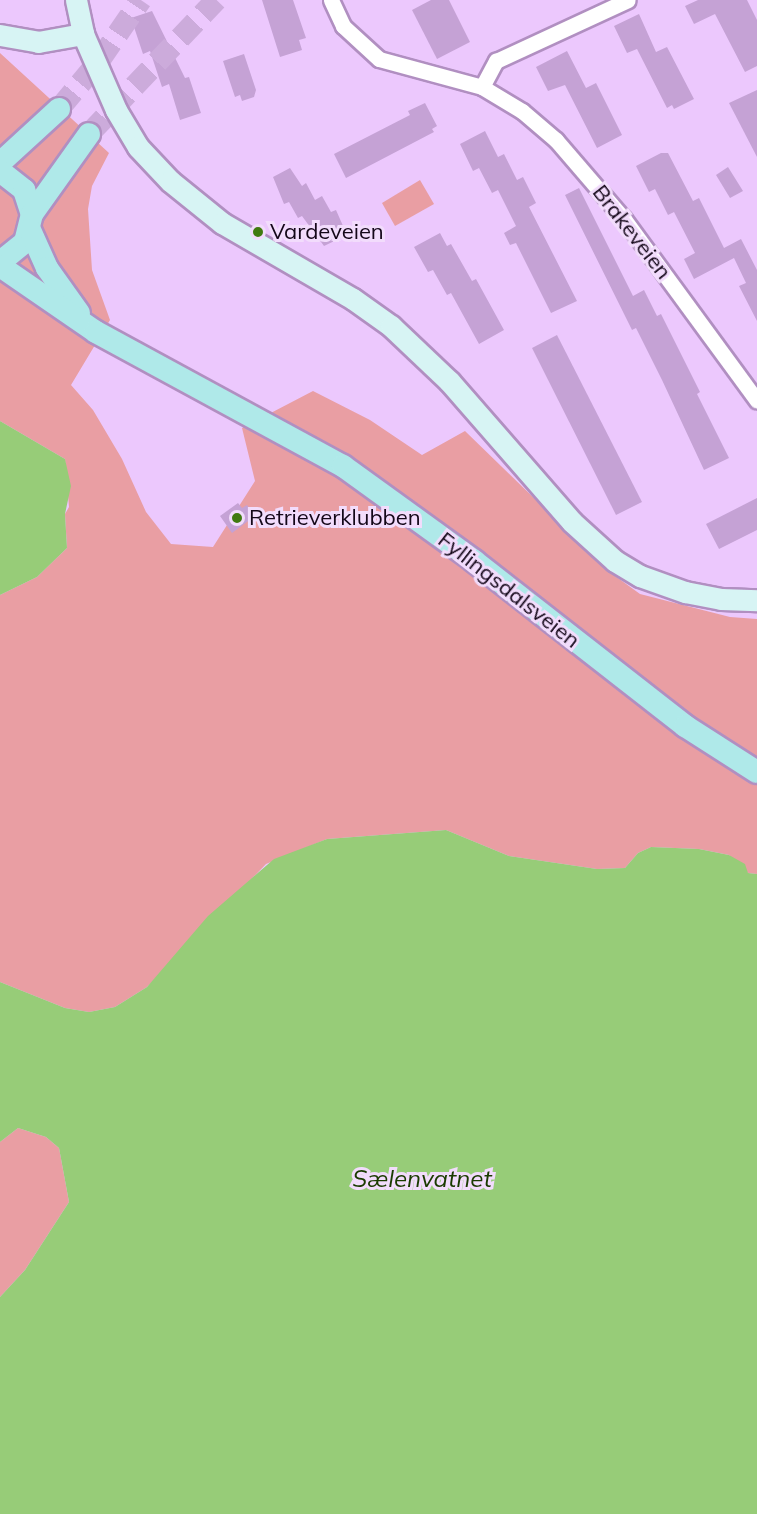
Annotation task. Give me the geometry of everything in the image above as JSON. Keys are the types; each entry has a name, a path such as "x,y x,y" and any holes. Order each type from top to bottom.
{"main road":[{"path":"76,0 83,34 125,127 170,181 222,223 353,299 398,332 449,381 599,549 659,585 721,599 757,600"},
{"path":"0,35 38,42 83,34"},
{"path":"0,164 59,109"},
{"path":"0,264 18,251 31,222 89,134"},
{"name":"Fyllingsdalsveien","path":"0,171 24,190 31,222 47,268 96,333"},
{"name":"Fyllingsdalsveien","path":"0,264 96,333 343,466 474,561 685,726 757,772"}],"street":[{"name":"Brakeveien","path":"331,0 343,26 379,59 482,87 522,111 601,190 757,401"},
{"path":"482,87 496,61 628,0"}],"shaded area":[{"path":"0,53 109,153 92,186 88,209 92,270 110,320 71,385 93,410 122,459 146,512 171,544 213,547 255,481 242,428 313,391 370,420 422,455 465,431 611,573 640,594 730,617 757,619 757,874 748,873 729,855 699,849 651,847 638,853 625,868 597,869 509,856 446,830 327,839 266,864 147,987 115,1007 89,1012 65,1008 0,982 0,595 37,577 67,548 65,514 69,507 65,459 0,421"},
{"path":"420,180 434,204 395,226 382,203"},
{"path":"18,1128 46,1137 59,1148 69,1202 25,1270 0,1297 0,1142"}],"water":[{"path":"0,421 65,459 71,486 65,514 67,548 37,577 0,595"},
{"name":"Sælenvatnet","path":"446,830 509,856 597,869 625,868 638,853 651,847 699,849 729,855 745,864 748,873 757,874 757,1514 0,1514 0,1297 25,1270 69,1202 59,1148 46,1137 18,1128 0,1142 0,982 65,1008 89,1012 115,1007 147,987 208,916 274,859 327,839"}],"building":[{"path":"262,0 293,0 306,38 299,40 302,50 280,57"},
{"path":"431,0 449,0 470,42 437,59 412,10"},
{"path":"698,0 747,0 757,20 757,66 745,72 715,14 694,24 685,6"},
{"path":"152,11 185,78 189,77 201,113 180,120 169,84 162,87 150,51 143,54 131,18"},
{"path":"639,14 656,52 667,47 694,99 674,109 672,105 667,108 637,49 627,53 614,26"},
{"path":"567,51 586,88 596,83 622,135 597,148 565,85 548,91 536,67"},
{"path":"244,54 256,90 254,97 242,101 240,95 235,97 223,61"},
{"path":"757,90 757,157 729,103"},
{"path":"425,103 437,126 432,129 434,132 346,178 334,154 410,115 408,111"},
{"path":"485,131 498,157 504,154 517,180 523,177 536,203 529,207 577,301 551,313 516,243 510,245 504,233 516,226 498,190 492,193 479,168 473,171 460,144"},
{"path":"661,153 668,153 693,201 699,198 724,248 741,239 757,270 757,321 739,286 746,283 734,258 694,279 684,259 695,253 674,212 668,215 655,189 649,192 636,166"},
{"path":"728,167 743,191 730,198 716,175"},
{"path":"290,168 302,186 306,183 315,200 322,196 331,212 336,210 347,235 324,246 302,216 298,218 289,202 284,204 273,177"},
{"path":"579,188 633,296 644,290 657,316 661,314 700,392 697,394 729,458 704,470 636,328 632,330 565,195"},
{"path":"440,233 447,246 451,244 472,281 476,279 504,330 479,344 451,293 447,295 433,270 428,272 414,247"},
{"path":"557,335 642,502 616,515 532,348"},
{"path":"757,498 757,530 719,549 706,524"},
{"name":"Retrieverklubben","path":"238,503 242,508 247,505 255,516 232,533 220,516"}],"tunnel":[{"path":"59,109 99,61 141,0"},
{"path":"89,134 216,0"}],"place":[{"name":"Vardeveien","path":"258,232"},
{"name":"Retrieverklubben","path":"237,518"}]}
